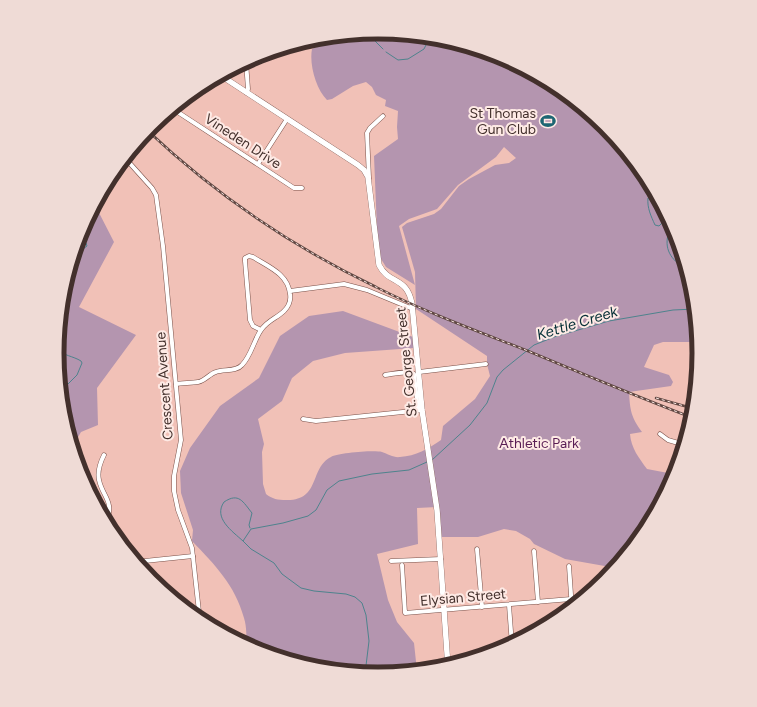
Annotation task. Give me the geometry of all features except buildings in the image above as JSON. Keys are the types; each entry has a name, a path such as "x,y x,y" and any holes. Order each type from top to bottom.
{"street":[{"path":"246,68 247,93"},
{"path":"225,79 358,165 368,174 370,181"},
{"name":"Vineden Drive","path":"177,112 294,188 302,188"},
{"path":"370,181 367,133 382,116"},
{"path":"258,164 287,119"},
{"name":"Crescent Avenue","path":"129,162 152,188 156,195 181,440 174,476 174,491 176,507 192,546 197,610"},
{"name":"St. George Street","path":"370,181 379,265 386,274 407,289 411,296 419,372 420,410 438,510 448,660"},
{"path":"176,384 199,382 214,372 241,367 261,330 272,318 286,310 290,300 288,284 282,275 252,256 246,257 245,261 250,320 253,326 261,330"},
{"path":"290,292 344,284 367,290 413,309"},
{"path":"419,372 486,364"},
{"path":"303,419 316,421 420,410 414,374 411,372 385,375"},
{"path":"660,434 668,440 679,443"},
{"path":"104,455 98,473 100,484 109,503 108,515"},
{"path":"477,549 482,607"},
{"path":"534,551 538,602"},
{"path":"142,561 193,556"},
{"path":"392,560 441,559"},
{"name":"Elysian Street","path":"402,565 405,613 571,599"},
{"path":"569,566 571,599"},
{"path":"509,605 512,639"}],"green space":[{"name":"Athletic Park","path":"378,39 440,45 499,63 518,71 553,92 586,117 601,131 628,162 640,179 661,214 669,233 687,292 692,342 663,342 654,345 644,367 669,375 673,382 671,386 629,392 632,413 635,422 642,432 630,434 636,453 647,469 669,474 651,511 628,545 610,567 565,559 534,544 530,539 516,531 504,529 478,537 440,537 437,507 417,508 418,544 377,554 388,600 397,622 414,643 416,665 378,668 317,662 277,651 247,639 245,621 230,585 192,541 193,530 181,493 180,471 190,448 220,406 259,378 280,336 309,316 343,311 413,337 414,348 345,353 313,361 292,378 282,401 258,419 264,444 262,452 263,484 266,494 273,498 286,500 297,499 305,495 310,490 324,462 331,457 356,452 378,451 400,457 417,454 427,449 441,440 443,426 475,399 490,376 487,356 416,309 415,272 402,227 407,223 434,214 441,209 459,186 469,179 495,165 509,163 516,158 504,147 496,157 458,185 437,209 409,219 399,226 415,285 386,267 378,254 374,156 398,139 398,111 385,106 386,100 376,95 372,87 366,82 353,86 332,99 327,100 320,90 314,76 311,55 312,49 325,44"},
{"path":"98,211 114,242 79,307 136,335 97,388 98,425 81,432 76,440 67,395 64,354 65,333 70,292 75,272 88,233"}],"waterway":[{"path":"373,39 383,49"},
{"path":"386,52 398,60 408,59 424,49 427,43"},
{"path":"651,196 648,198 648,205 655,225 659,226 664,221"},
{"name":"Kettle Creek","path":"669,234 668,235 667,246 671,255 680,264"},
{"path":"82,250 87,246 85,242"},
{"name":"Kettle Creek","path":"432,460 470,425 487,403 497,377 503,370 534,345 554,337 609,321 673,310 690,309"},
{"path":"64,353 81,361 82,363 77,375 66,386"},
{"name":"Kettle Creek","path":"366,667 369,641 366,615 362,603 355,597 346,594 314,591 301,588 282,574 274,563 251,549 243,541 251,529 283,523 308,516 316,510 327,490 339,481 372,474 409,470 427,462"},
{"name":"Kettle Creek","path":"243,541 225,524 222,519 221,508 224,502 233,498 237,498 243,502 252,513 249,525 250,528"}],"railway":[{"path":"152,135 200,176 256,218 315,255 345,271 432,313 687,416"},
{"path":"656,398 688,407"}],"place":[{"name":"St Thomas Gun Club","path":"548,121"}]}
